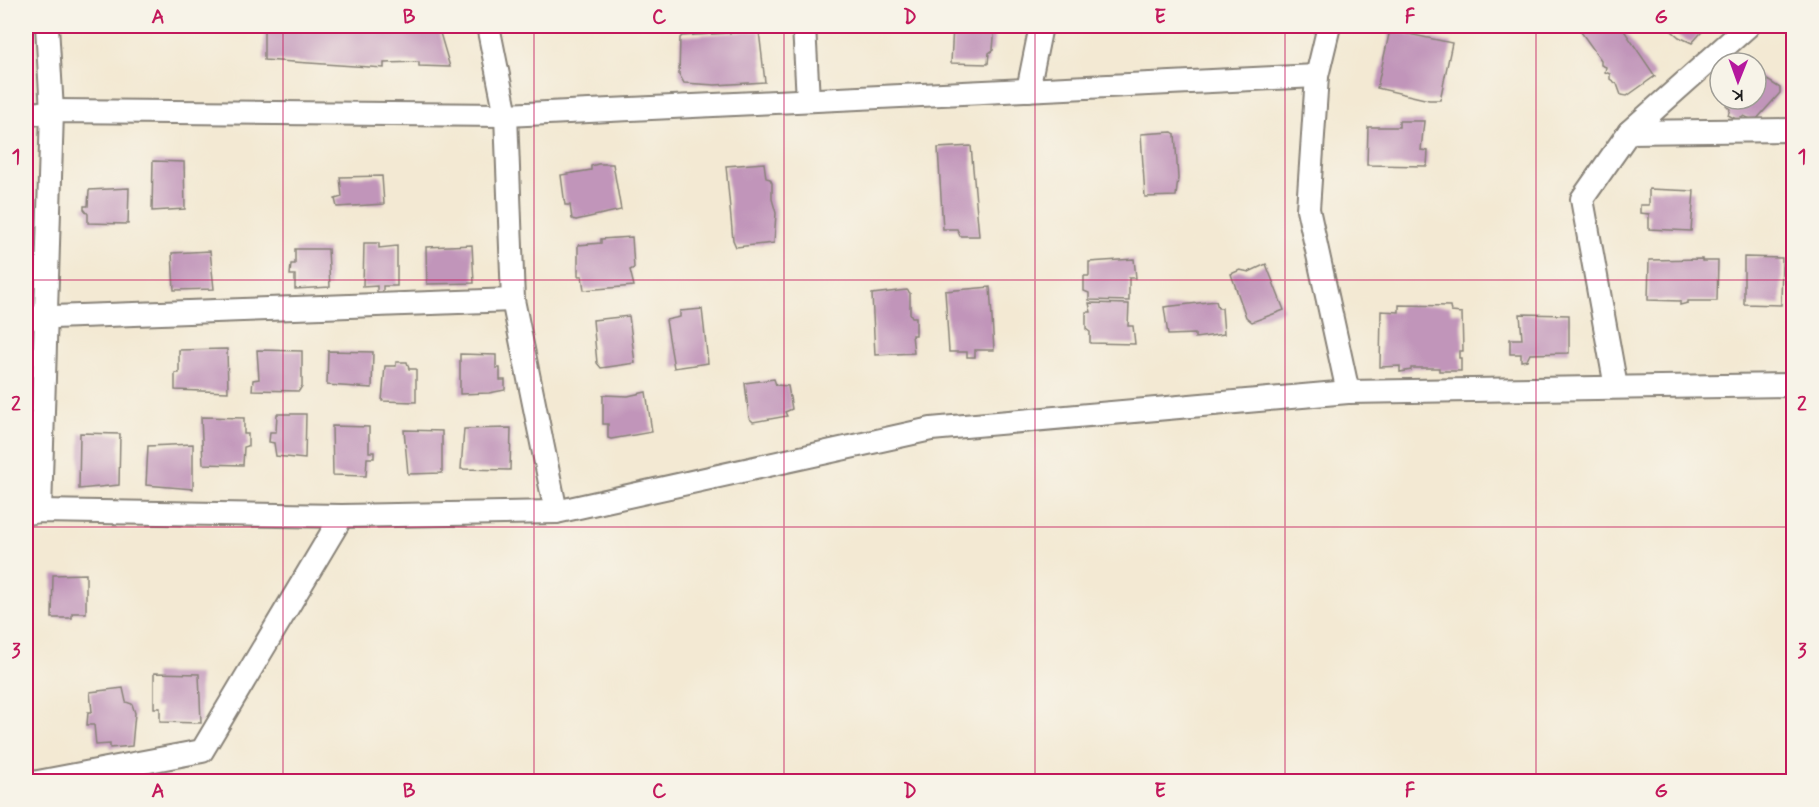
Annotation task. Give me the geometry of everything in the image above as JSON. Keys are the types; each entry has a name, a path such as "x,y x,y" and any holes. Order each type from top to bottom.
{"street":[{"path":"47,26 52,111 36,317 33,512 342,516 556,512 931,429 1348,392 1794,385"},
{"path":"488,26 507,115 513,300 556,512"},
{"path":"804,26 808,100"},
{"path":"1028,90 1041,26"},
{"path":"1329,26 1317,76 1308,209 1348,392"},
{"path":"1616,387 1582,199 1629,132 1748,26"},
{"path":"26,115 52,111 507,115 1317,76"},
{"path":"1629,132 1794,130"},
{"path":"36,317 513,300"},
{"path":"38,782 202,751 342,516"}],"building":[{"path":"264,26 438,26 450,67 419,66 419,62 384,63 384,68 264,60"},
{"path":"953,26 995,26 993,50 989,53 988,64 951,63"},
{"path":"1591,26 1621,26 1655,76 1627,96 1621,95 1617,84 1610,79 1610,74 1605,72 1606,67 1601,65 1601,60 1581,32"},
{"path":"1666,26 1707,26 1692,43 1679,37"},
{"path":"1390,30 1452,43 1440,100 1429,100 1377,88"},
{"path":"759,31 765,82 715,85 684,83 679,74 680,38 682,36"},
{"path":"1768,80 1780,88 1780,93 1768,106"},
{"path":"1729,111 1764,111 1755,121 1744,116 1738,120 1728,115"},
{"path":"1399,121 1424,121 1421,150 1428,151 1427,166 1367,165 1368,127 1399,127"},
{"path":"1172,132 1175,134 1178,178 1176,196 1145,197 1141,134"},
{"path":"971,146 979,236 960,236 957,229 943,229 938,148"},
{"path":"153,161 184,162 185,209 152,211"},
{"path":"764,163 766,178 772,183 772,199 776,213 774,243 736,247 733,240 726,166"},
{"path":"613,164 621,210 572,219 570,205 565,205 561,175 591,170 591,166"},
{"path":"382,176 384,204 337,207 335,199 342,197 340,177"},
{"path":"129,188 128,224 88,223 88,214 84,206 88,206 89,190"},
{"path":"1649,189 1694,191 1691,231 1649,229 1649,214 1640,213 1640,205 1649,205"},
{"path":"632,237 634,268 630,270 634,286 584,290 582,276 578,276 578,245 601,243 601,239"},
{"path":"364,243 379,243 379,248 397,246 397,286 383,286 383,292 377,292 377,286 363,287"},
{"path":"472,245 474,283 427,284 426,247"},
{"path":"295,249 328,249 330,287 295,289 295,275 290,275 291,264 295,264"},
{"path":"210,251 214,289 174,290 172,253"},
{"path":"1744,257 1782,258 1781,305 1744,304"},
{"path":"1134,259 1136,278 1129,278 1129,301 1089,300 1089,293 1084,291 1084,276 1089,276 1089,262"},
{"path":"1702,259 1702,261 1718,261 1717,301 1688,301 1680,305 1680,301 1648,300 1649,260"},
{"path":"1266,264 1284,310 1252,322 1246,317 1231,274 1240,270 1249,272"},
{"path":"990,287 994,350 975,350 975,357 967,357 967,352 949,352 945,291"},
{"path":"907,290 910,293 910,313 912,317 916,317 916,335 912,335 914,353 875,355 872,294"},
{"path":"1216,301 1218,308 1222,308 1224,334 1195,338 1195,334 1168,335 1164,307"},
{"path":"1089,303 1129,304 1128,326 1133,326 1135,344 1090,343 1090,332 1086,329 1086,312 1091,312"},
{"path":"1399,305 1450,306 1451,312 1462,313 1463,351 1459,351 1461,371 1411,368 1411,370 1400,372 1400,366 1380,367 1381,311 1399,312"},
{"path":"702,309 708,363 674,368 666,320 680,317 680,311"},
{"path":"1520,314 1569,315 1569,353 1530,354 1527,360 1521,361 1521,354 1510,354 1510,339 1522,339"},
{"path":"629,316 635,363 601,368 597,363 593,320"},
{"path":"227,349 228,392 175,390 175,373 179,373 179,350"},
{"path":"257,350 302,351 302,386 299,391 252,390 253,380 259,379"},
{"path":"328,351 373,352 372,388 327,385"},
{"path":"460,354 496,355 496,368 500,368 500,380 505,380 505,390 460,394"},
{"path":"396,362 407,362 409,369 416,369 416,402 382,401 385,366 396,366"},
{"path":"774,379 776,385 788,386 792,409 785,412 787,416 753,422 749,418 745,383"},
{"path":"646,392 652,432 608,438 608,424 603,424 603,395 628,396"},
{"path":"277,414 306,414 305,459 276,456 274,443 269,442 270,432 276,432"},
{"path":"201,417 244,418 244,434 248,434 248,446 244,447 243,465 203,464"},
{"path":"332,426 369,427 369,452 374,452 374,458 367,458 366,476 333,475"},
{"path":"511,428 510,470 461,469 464,429"},
{"path":"404,430 442,431 442,473 408,474"},
{"path":"80,433 120,434 119,485 79,489"},
{"path":"193,444 193,489 146,485 148,446"},
{"path":"86,574 86,613 72,613 72,618 52,618 53,575"},
{"path":"154,673 199,674 201,723 160,722 160,708 154,708"},
{"path":"123,688 126,702 132,704 135,713 132,746 110,748 110,744 96,745 94,725 87,725 88,712 92,712 90,692"}]}
